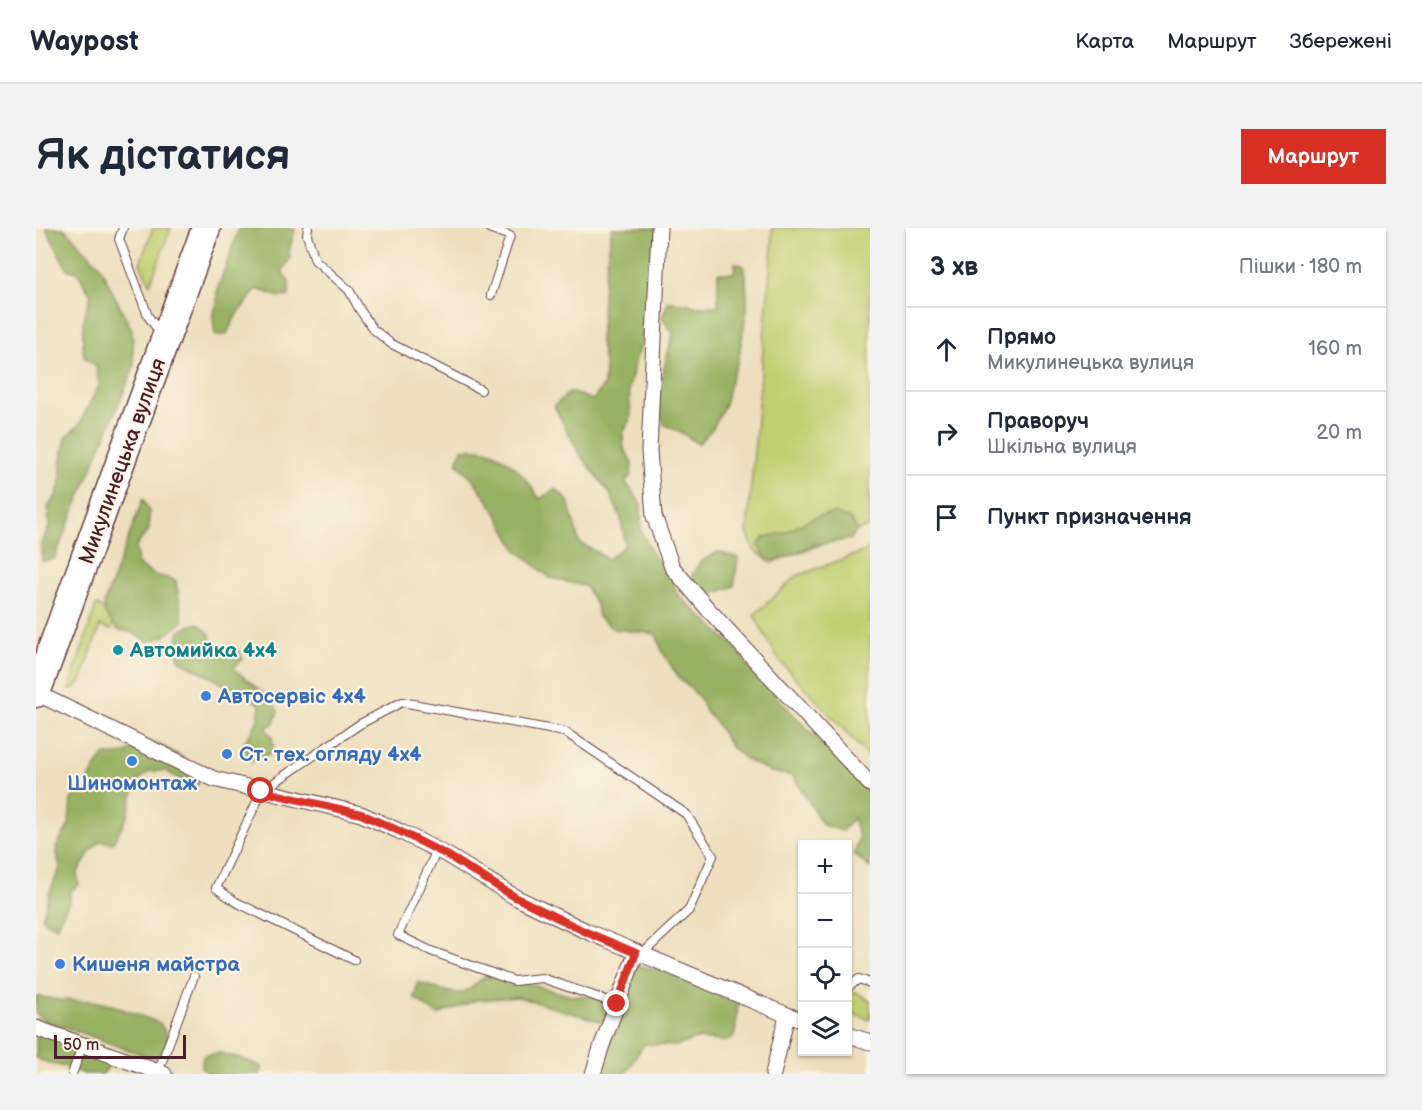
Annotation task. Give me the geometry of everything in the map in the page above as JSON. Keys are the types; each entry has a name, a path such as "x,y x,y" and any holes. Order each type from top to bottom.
{"highway":[{"name":"Микулинецька вулиця","path":"36,693 206,228"}],"street":[{"path":"659,228 649,451 654,516 672,567 870,784"},
{"name":"Микулинецька вулиця","path":"36,693 214,779 361,814 437,850 515,897 586,932 798,1019"},
{"path":"593,1074 617,1004 639,954"},
{"path":"773,1074 787,1015"},
{"path":"36,1028 161,1073"},
{"path":"852,1036 870,1042"}],"lane":[{"path":"123,228 119,239 148,316 166,340"},
{"path":"308,228 307,235 315,260 349,290 373,328 390,343 481,390"},
{"path":"489,228 510,236 490,295"},
{"path":"354,960 236,902 216,888 261,791 360,724 402,702 565,732 686,814 713,856 689,910 639,954"},
{"path":"437,850 398,935 431,951 514,981 542,978 617,1004"},
{"path":"161,1073 194,976"},
{"path":"852,984 859,979 870,983"},
{"path":"72,1074 83,1044"}],"green space":[{"path":"46,228 64,228 99,265 132,330 134,367 54,559 42,561 41,543 49,528 48,507 56,496 61,481 61,464 66,437 79,425 99,385 96,366 84,357 82,337 83,322 91,294 77,272 67,269"},
{"path":"153,228 171,228 150,284 140,263"},
{"path":"239,228 295,228 289,251 290,258 282,272 289,282 289,296 280,297 257,289 236,316 226,335 215,335 213,317 217,303 217,291"},
{"path":"612,228 657,228 650,313 634,365 629,388 631,417 623,434 624,449 632,462 631,476 625,481 641,504 641,530 653,556 670,572 677,594 737,649 750,669 870,794 870,868 854,854 859,837 853,818 842,831 823,825 793,776 771,772 747,760 731,747 706,712 698,696 678,677 662,651 656,634 614,629 598,617 596,605 585,586 550,578 517,550 494,509 473,479 457,463 462,449 479,449 494,453 517,469 540,499 556,489 568,501 579,542 608,559 625,545 621,518 610,494 579,453 554,406 570,392 593,400 604,385 605,367 600,342 604,281"},
{"path":"772,228 870,228 870,526 771,563 754,550 747,532"},
{"path":"735,263 744,266 746,275 747,310 738,361 725,404 713,428 698,444 664,424 659,405 660,384 673,333 662,318 668,302 687,303 692,306 718,306 718,273 734,273"},
{"path":"143,499 149,512 149,530 136,546 138,565 154,575 176,580 183,622 164,636 149,642 131,632 118,630 105,614 104,603"},
{"path":"834,513 850,519 857,529 851,539 816,545 778,560 767,559 758,545 765,537 784,533 815,517"},
{"path":"870,549 870,758 778,659 754,615 797,576"},
{"path":"718,552 738,558 734,586 713,594 697,586 692,575 700,562"},
{"path":"98,605 115,621 111,630 100,626 81,681 70,690 96,606"},
{"path":"198,623 210,634 212,648 223,651 238,650 243,659 233,668 268,697 278,711 274,723 266,728 272,737 274,752 250,762 242,745 255,726 260,704 179,660 176,644 179,632"},
{"path":"145,741 163,746 182,757 199,782 195,788 166,771 150,771 138,781 128,815 113,843 100,841 90,852 77,874 79,885 70,892 70,900 56,927 42,919 60,868 56,847 69,825 71,800 84,790 94,769 105,755 126,752"},
{"path":"637,966 662,970 738,1004 735,1034 726,1041 695,1039 676,1046 644,1044 625,1074 597,1074"},
{"path":"492,974 571,996 592,996 615,1011 602,1022 518,997 476,1000 438,1015 414,998 418,982 457,993 472,988"},
{"path":"852,992 870,1001 870,1020 852,1013"},
{"path":"36,996 59,1000 94,1001 114,1006 160,1023 169,1039 160,1058 146,1056 45,1020 36,1014"},
{"path":"36,1019 94,1045 111,1063 103,1074 84,1074 36,1058"},
{"path":"219,1053 262,1067 260,1074 210,1074 201,1068 203,1056"}],"place":[{"name":"Автомийка 4х4","path":"118,650"},
{"name":"Автосервіс 4х4","path":"206,696"},
{"name":"Ст. тех. огляду 4х4","path":"227,754"},
{"name":"Шиномонтаж","path":"132,761"},
{"name":"Кишеня майстра","path":"60,964"}],"route":[{"path":"261,791 361,814 447,855 515,897 586,932 636,953 617,1004"}]}
